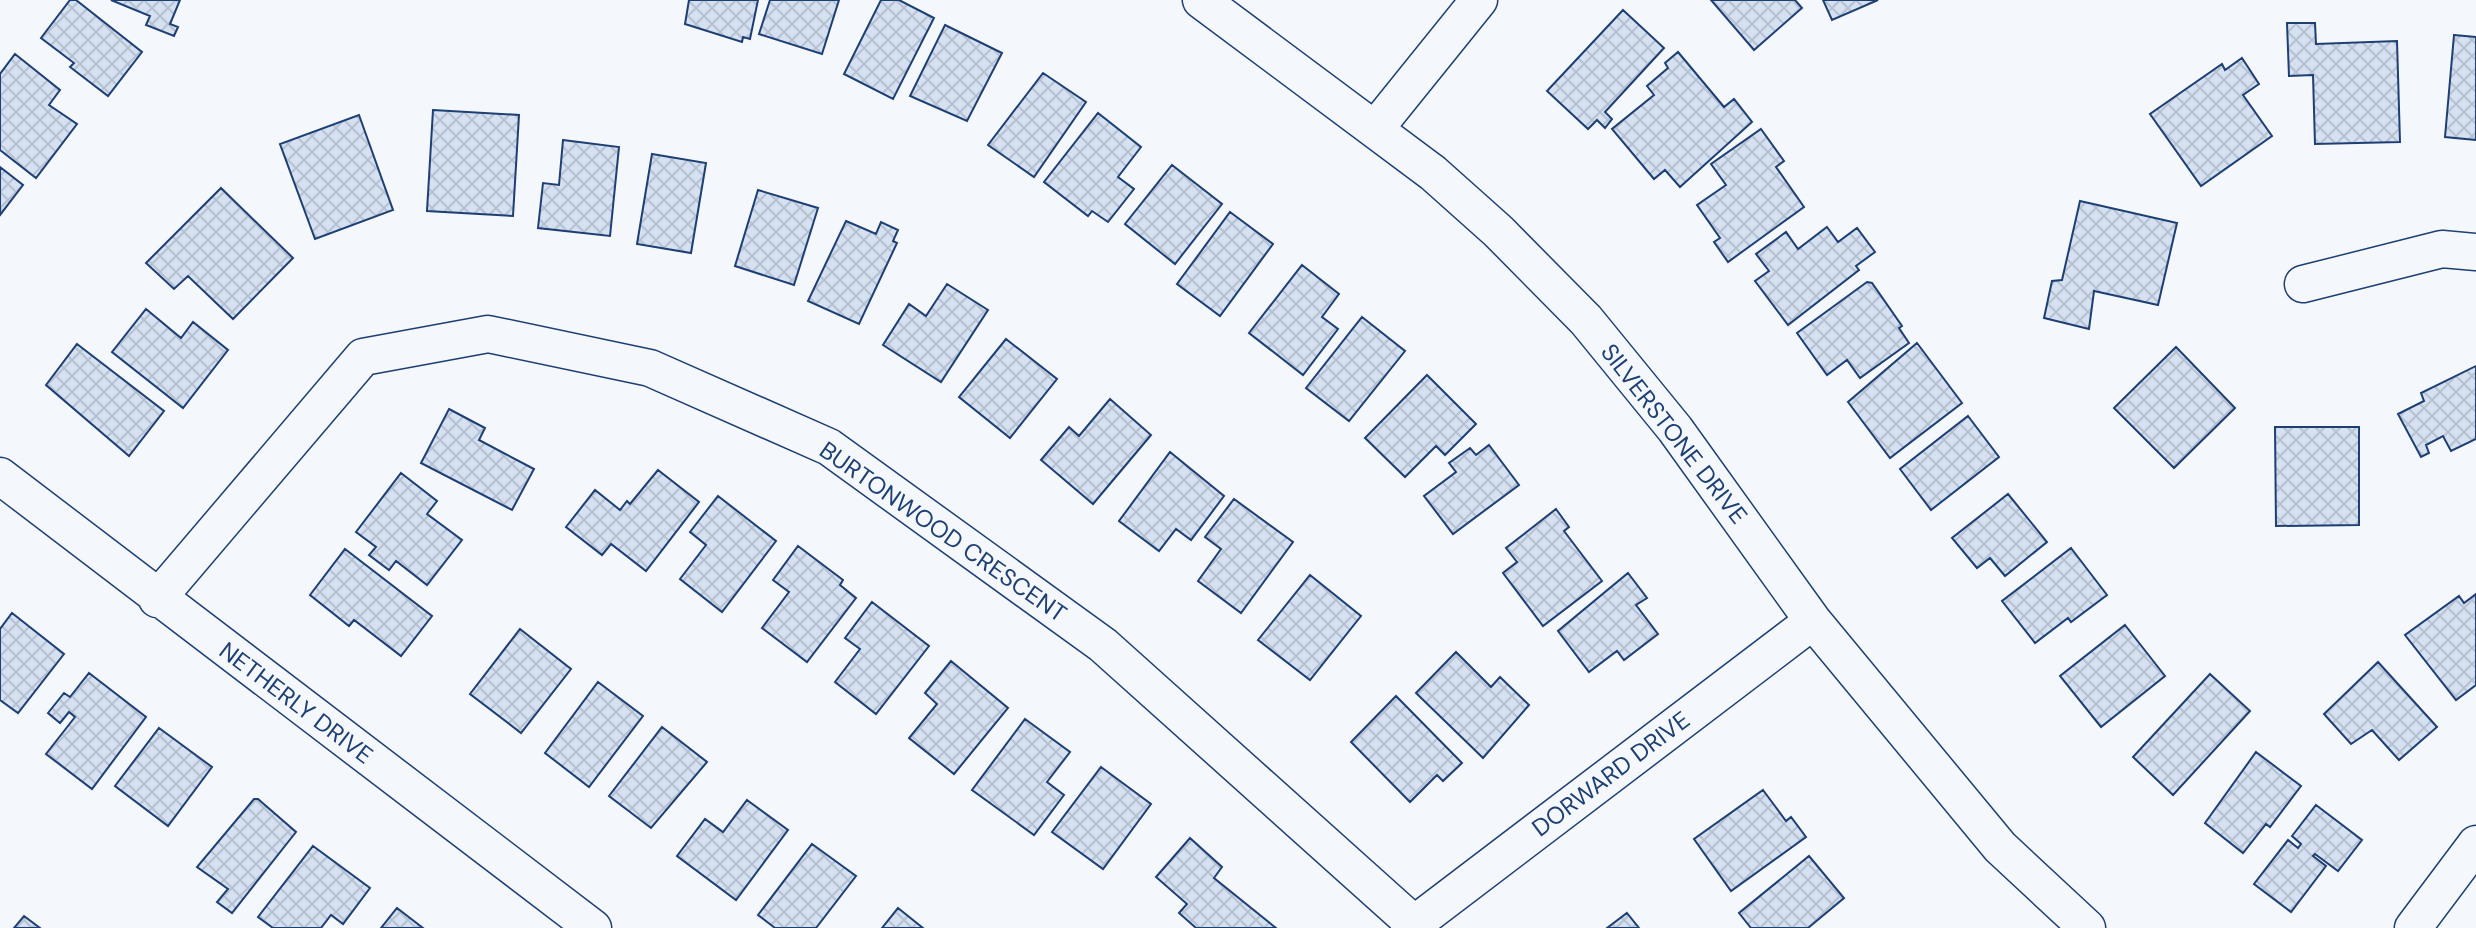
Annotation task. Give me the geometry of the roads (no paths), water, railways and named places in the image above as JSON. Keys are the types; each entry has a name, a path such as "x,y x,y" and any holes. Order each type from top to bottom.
{"street":[{"name":"SILVERSTONE DRIVE","path":"1201,0 1433,173 1498,231 1586,320 1675,429 1813,621 2000,847 2087,928"},
{"path":"1375,129 1479,0"},
{"path":"2303,284 2442,249 2476,252"},
{"name":"BURTONWOOD CRESCENT","path":"157,599 363,357 488,334 650,368 829,447 1103,645 1411,926"},
{"name":"NETHERLY DRIVE","path":"0,476 157,599 593,928"},
{"name":"DORWARD DRIVE","path":"1411,926 1813,621"},
{"path":"2413,928 2476,844"}]}
